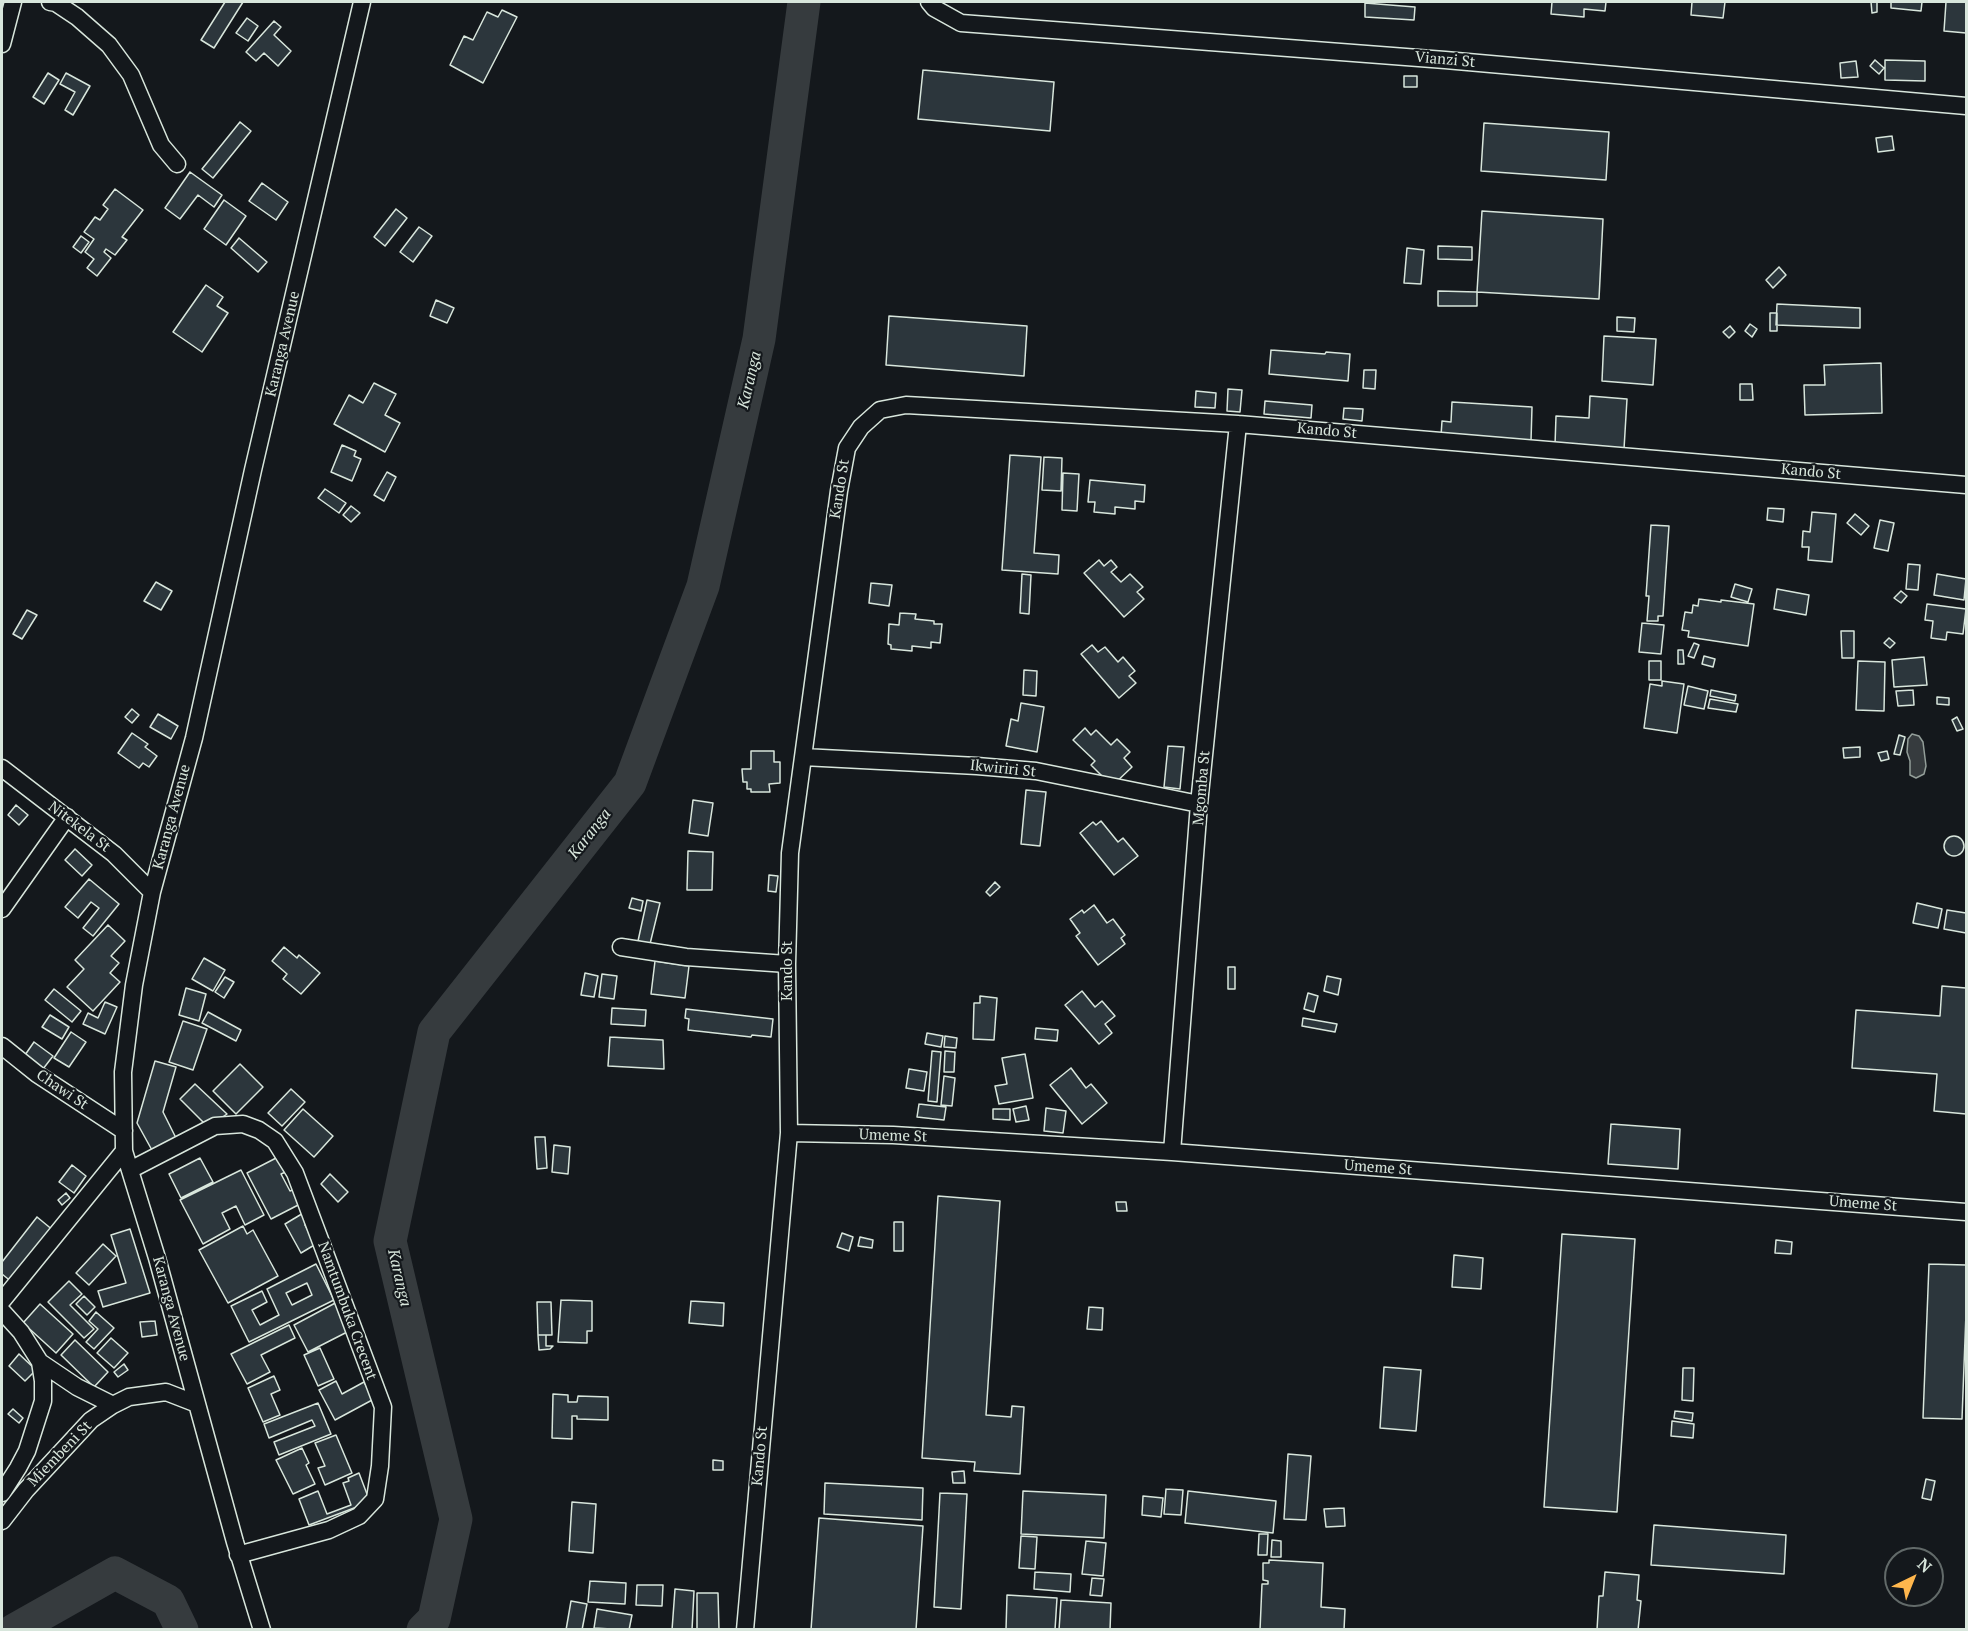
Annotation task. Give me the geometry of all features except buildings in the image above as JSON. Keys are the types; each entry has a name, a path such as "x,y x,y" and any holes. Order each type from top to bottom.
{"street":[{"path":"2,44 16,2"},
{"path":"50,2 56,3 77,17 109,45 131,75 161,145 177,164"},
{"name":"Karanga Avenue","path":"262,1629 238,1555 158,1258 124,1151 123,1072 134,985 152,892 194,738 253,470 362,2"},
{"name":"Vianzi St","path":"929,2 934,8 961,22 1444,60 1966,106"},
{"name":"Kando St","path":"745,1629 789,1133 787,964 790,853 839,490 847,448 861,427 880,410 906,405 1238,424 1966,485"},
{"name":"Mgomba St","path":"1172,1152 1199,804 1238,424"},
{"name":"Ikwiriri St","path":"803,757 977,765 1036,771 1199,804"},
{"name":"Nitekela St","path":"2,768 114,854 152,892"},
{"path":"2,909 67,817"},
{"path":"621,947 686,957 787,964"},
{"name":"Chawi St","path":"2,1047 37,1074 124,1131"},
{"name":"Namtumbuka Crecent","path":"130,1170 215,1126 243,1124 259,1130 275,1141 295,1173 382,1407 380,1466 375,1499 359,1516 328,1530 238,1555"},
{"name":"Umeme St","path":"789,1133 892,1135 1172,1152 1966,1212"},
{"path":"2,1301 124,1151"},
{"path":"2,1311 21,1332 40,1362 44,1381 43,1401 27,1451 2,1493"},
{"path":"40,1362 77,1387 113,1405"},
{"name":"Miembeni St","path":"2,1521 26,1490 91,1420 113,1405 129,1397 166,1392 197,1404"}],"shaded area":[{"path":"1912,734 1919,736 1923,742 1926,766 1924,774 1916,778 1910,775 1910,761 1907,752 1908,739"}],"waterway":[{"name":"Karanga","path":"423,1630 434,1619 456,1519 390,1241 434,1032 630,783 703,586 759,339 804,2"},
{"name":"Karanga","path":"14,1630 115,1573 168,1601 182,1630"}]}
